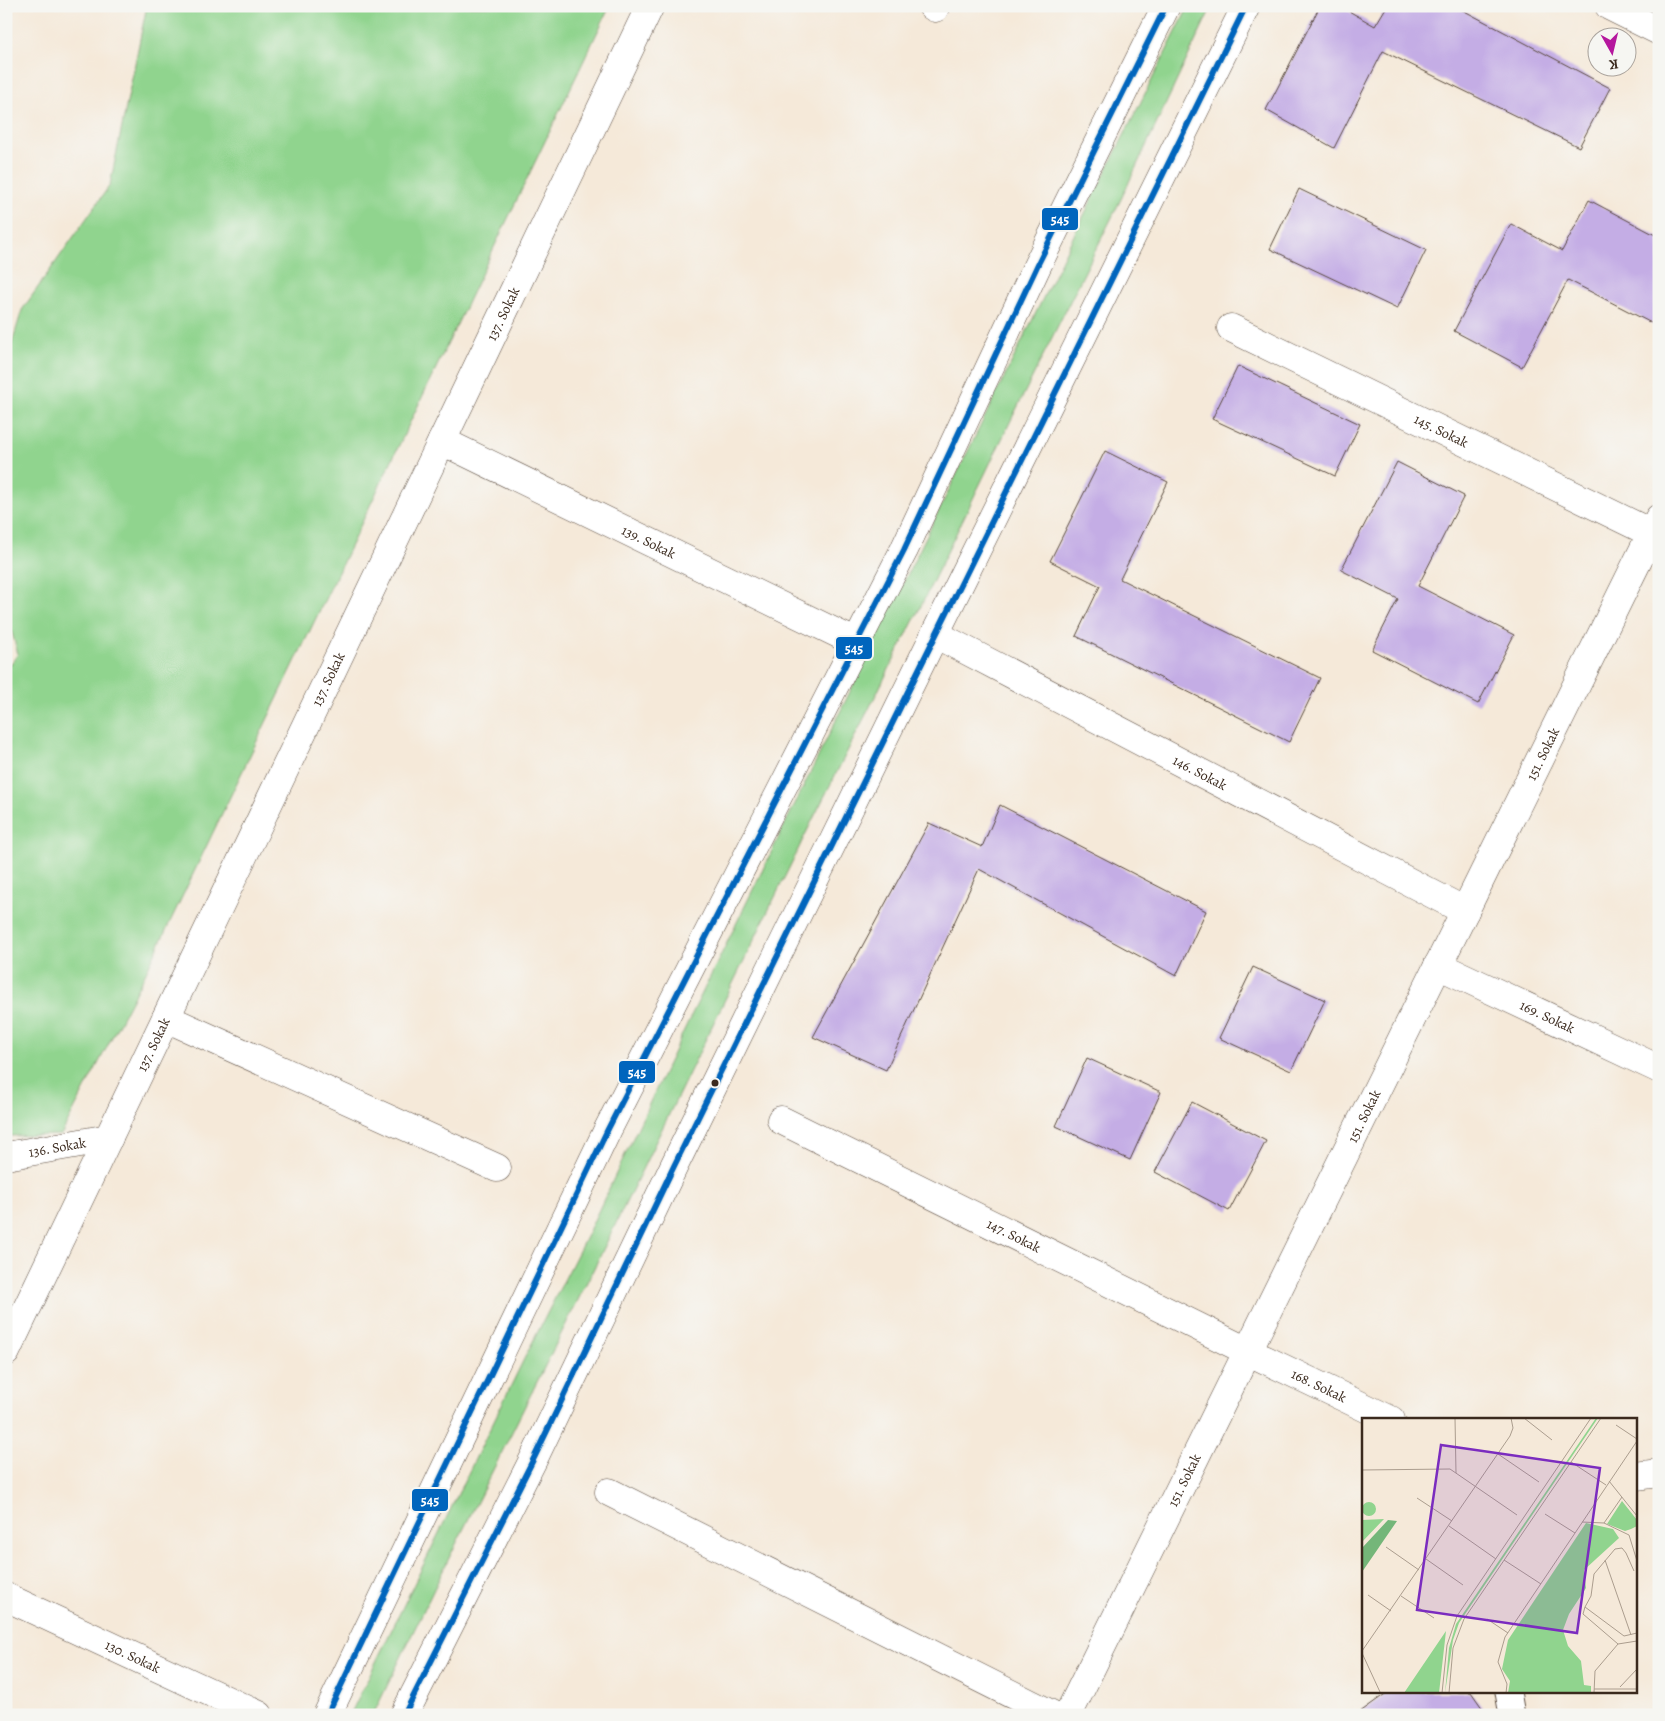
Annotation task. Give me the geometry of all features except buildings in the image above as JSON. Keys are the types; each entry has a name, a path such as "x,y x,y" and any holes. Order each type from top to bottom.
{"street":[{"name":"137. Sokak","path":"6,1352 650,6"},
{"path":"327,1715 608,1128 855,642 904,550 1038,264 1166,6"},
{"path":"404,1715 535,1456 674,1166 1246,6"},
{"path":"1609,6 1659,31"},
{"name":"145. Sokak","path":"1232,328 1655,525"},
{"name":"139. Sokak","path":"442,441 855,642"},
{"name":"151. Sokak","path":"1068,1715 1655,525"},
{"name":"146. Sokak","path":"935,634 1465,911"},
{"name":"169. Sokak","path":"1438,965 1659,1069"},
{"path":"166,1018 497,1168"},
{"name":"147. Sokak","path":"781,1120 1247,1351"},
{"name":"136. Sokak","path":"6,1156 109,1138"},
{"name":"168. Sokak","path":"1247,1351 1387,1418"},
{"path":"1638,1476 1659,1473"},
{"path":"610,1492 1054,1715"},
{"name":"130. Sokak","path":"6,1597 259,1715"},
{"path":"1508,1694 1512,1715"}],"green space":[{"path":"145,6 610,6 146,972 61,1135 6,1136 6,670 18,654 6,612 6,363 22,310 110,185 146,10"},
{"path":"1189,6 1212,6 1121,199 920,608 811,823 373,1715 350,1715 525,1357 586,1237 687,1024 1075,233"}],"transit line":[{"name":"545","path":"327,1715 608,1129 904,550 1038,264 1166,6"},
{"name":"545","path":"404,1715 535,1456 674,1166 1246,6"}]}
